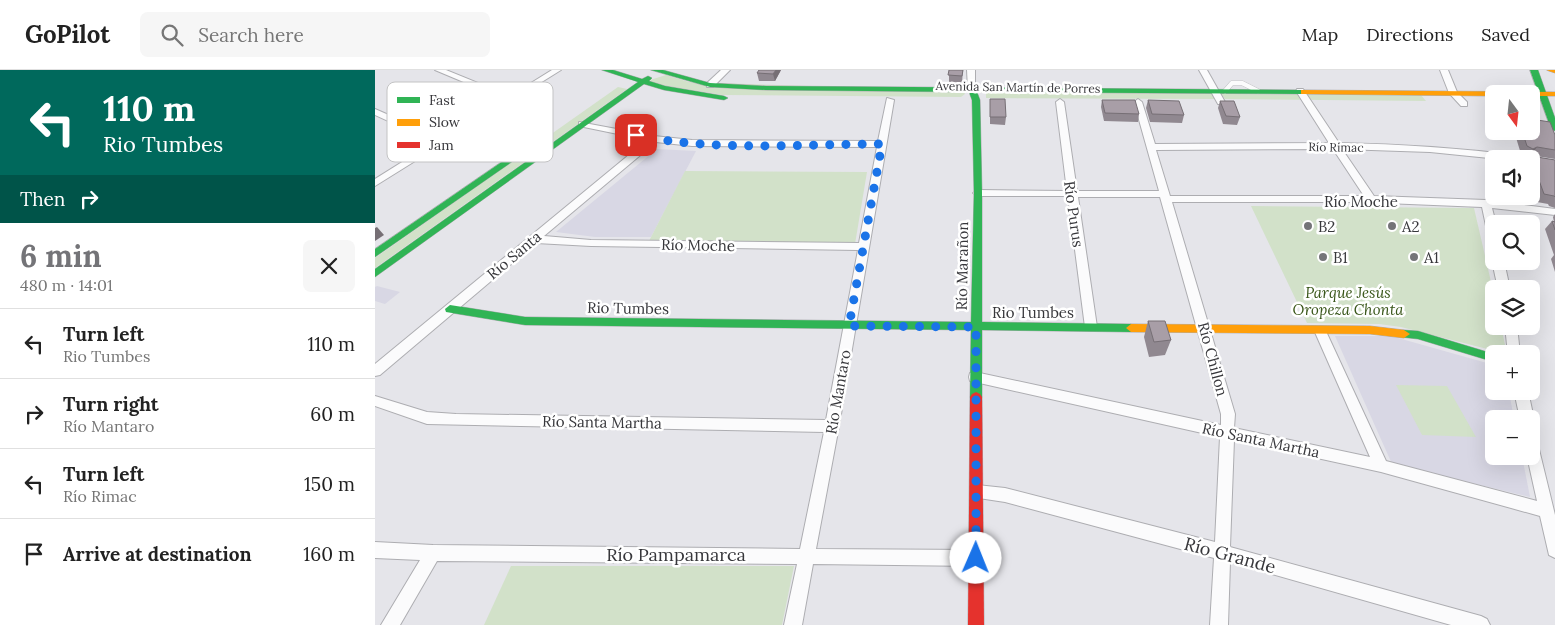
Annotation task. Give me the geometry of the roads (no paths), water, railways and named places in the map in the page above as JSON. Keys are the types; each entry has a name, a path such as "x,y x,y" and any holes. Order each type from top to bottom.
{"main road":[{"name":"Avenida San Martín de Porres","path":"606,70 623,81 693,95 741,99 1485,105"},
{"path":"623,81 638,70"},
{"name":"Avenida San Martín de Porres","path":"658,70 710,85 766,88 1453,92 1547,100 1555,94"},
{"path":"553,137 577,118 640,83 658,70"},
{"path":"1534,70 1547,100 1555,129"},
{"path":"1551,70 1555,71"},
{"name":"Río Marañon","path":"972,89 976,100 979,193 975,377 977,492 976,625"},
{"path":"375,254 507,162"},
{"path":"375,274 520,162"},
{"name":"Rio Tumbes","path":"450,309 525,321 1401,332 1485,355"}],"street":[{"path":"439,70 469,82"},
{"path":"538,82 557,70"},
{"path":"710,85 725,70"},
{"path":"971,70 972,89"},
{"path":"1203,70 1220,91 1221,102"},
{"path":"1445,70 1453,92 1465,104"},
{"path":"1300,92 1371,200"},
{"name":"Río Mantaro","path":"793,625 832,426 890,100"},
{"name":"Río Purus","path":"1059,102 1091,327"},
{"name":"Río Chillon","path":"1138,102 1228,414 1219,625"},
{"path":"375,112 387,117"},
{"path":"577,118 653,139 726,145 882,144"},
{"name":"Río Santa","path":"375,372 653,139"},
{"name":"Río Rimac","path":"1150,147 1337,147 1447,150 1485,155"},
{"path":"375,183 409,162"},
{"name":"Río Moche","path":"979,193 1485,203"},
{"name":"Río Moche","path":"1501,205 1555,212"},
{"name":"Río Moche","path":"532,239 591,243 864,247"},
{"path":"1320,330 1381,466"},
{"name":"Río Santa Martha","path":"975,377 1381,466 1545,510"},
{"name":"Río Santa Martha","path":"375,401 427,418 456,420 832,426"},
{"path":"1536,465 1555,550"},
{"name":"Río Grande","path":"977,492 1005,495 1222,552 1481,625"},
{"name":"Río Pampamarca","path":"375,550 433,553 976,558"},
{"path":"390,625 433,553"}],"place":[{"name":"B2","path":"1308,226"},
{"name":"A2","path":"1392,226"},
{"name":"B1","path":"1323,257"},
{"name":"A1","path":"1414,257"}],"park label":[{"name":"Parque Jesús Oropeza Chonta","path":"1348,300"}]}
